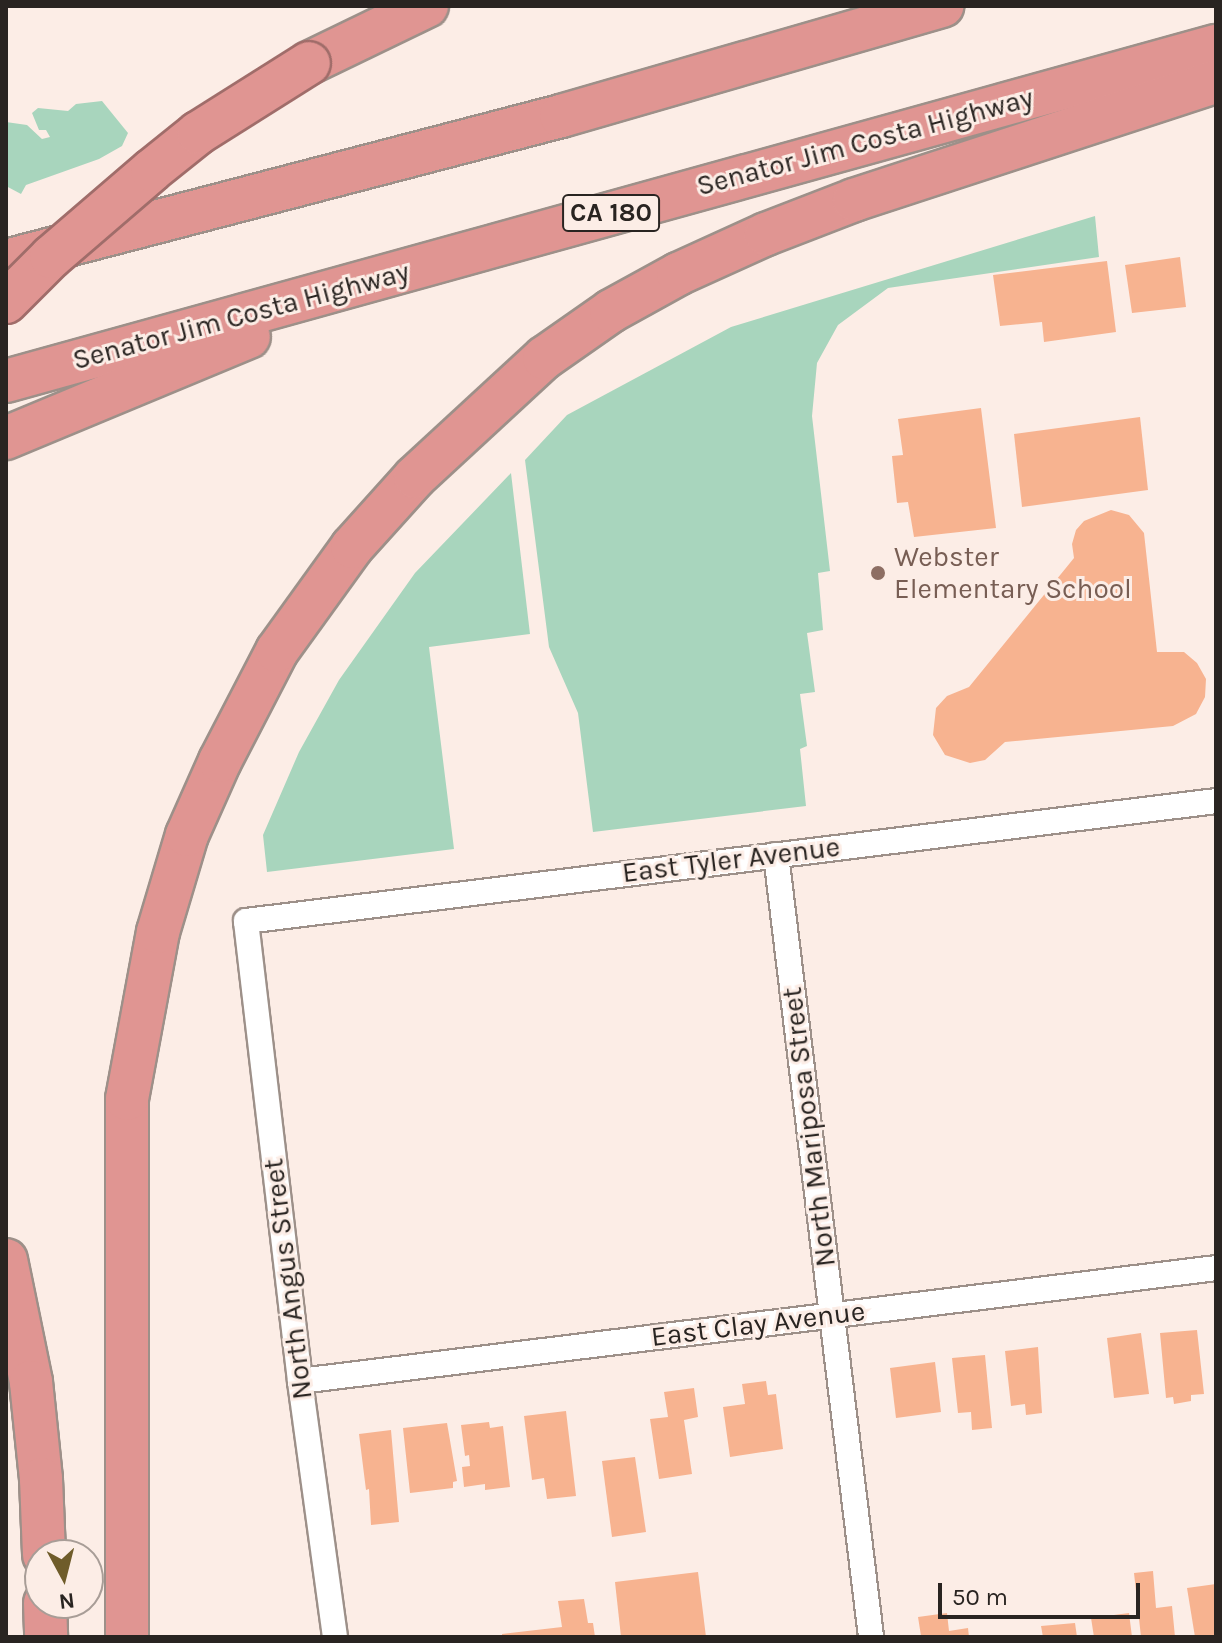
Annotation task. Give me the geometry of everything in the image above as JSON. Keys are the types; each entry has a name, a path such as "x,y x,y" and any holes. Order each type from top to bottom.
{"highway":[{"path":"6,302 51,257 198,133 309,63 427,6"},
{"path":"6,261 561,116 942,6"},
{"name":"Senator Jim Costa Highway","path":"6,381 1216,46"},
{"path":"127,1637 127,1099 158,932 187,835 220,761 277,651 352,547 415,477 544,358 611,311 741,245 854,200 1216,82"},
{"path":"6,438 414,268"},
{"path":"6,1260 31,1382 44,1539"}],"street":[{"name":"East Tyler Avenue","path":"246,921 1216,801"},
{"name":"North Mariposa Street","path":"776,855 871,1637"},
{"name":"North Angus Street","path":"246,921 300,1381 335,1637"},
{"name":"East Clay Avenue","path":"300,1381 1216,1268"}],"green space":[{"path":"102,101 128,133 122,146 99,159 26,185 21,194 6,186 6,122 27,125 42,139 50,137 46,130 39,130 32,113 38,108 68,111 76,104"},
{"path":"1095,216 1099,257 888,288 838,325 817,363 812,416 830,571 818,573 823,630 807,633 815,692 800,694 807,746 800,749 806,806 593,832 578,713 549,647 525,460 567,415 731,327"},
{"path":"511,473 530,634 429,647 454,849 267,872 263,835 299,752 339,680 415,573"}],"building":[{"path":"1180,257 1186,307 1132,313 1125,265"},
{"path":"1107,261 1116,332 1044,342 1042,322 1000,326 993,275"},
{"path":"981,408 996,528 914,537 908,502 897,503 892,456 903,455 898,419"},
{"path":"1140,417 1148,490 1022,507 1014,434"},
{"path":"1111,510 1129,515 1144,533 1157,652 1184,652 1197,663 1206,679 1205,697 1196,714 1173,726 1005,742 985,760 970,763 945,755 933,735 936,708 947,696 969,687 1074,558 1072,544 1076,530 1084,521"},
{"path":"1197,1330 1204,1394 1191,1395 1191,1401 1174,1404 1173,1397 1166,1398 1160,1333"},
{"path":"1141,1333 1149,1394 1114,1398 1107,1338"},
{"path":"1038,1347 1042,1413 1026,1415 1025,1404 1011,1406 1005,1351"},
{"path":"985,1355 992,1428 972,1430 971,1412 958,1413 952,1358"},
{"path":"935,1362 941,1412 896,1418 890,1368"},
{"path":"766,1381 768,1395 776,1394 783,1449 730,1457 723,1407 745,1404 742,1384"},
{"path":"694,1388 698,1417 684,1420 692,1474 659,1479 650,1419 668,1417 664,1392"},
{"path":"566,1411 576,1496 547,1499 544,1478 532,1480 524,1416"},
{"path":"489,1422 490,1428 503,1426 510,1487 485,1490 485,1484 464,1487 462,1467 470,1466 469,1455 465,1456 461,1425"},
{"path":"447,1423 457,1481 453,1482 453,1488 410,1493 403,1428"},
{"path":"391,1430 399,1522 371,1525 369,1489 366,1490 359,1434"},
{"path":"635,1457 646,1532 612,1537 602,1461"},
{"path":"1153,1571 1156,1608 1172,1606 1175,1637 1141,1637 1134,1573"},
{"path":"698,1572 706,1637 621,1637 615,1582"},
{"path":"1216,1584 1216,1637 1195,1637 1187,1588"},
{"path":"584,1599 588,1623 593,1623 595,1637 502,1637 502,1634 562,1627 558,1601"},
{"path":"947,1613 949,1631 968,1628 969,1637 921,1636 918,1617"},
{"path":"1129,1613 1132,1637 1094,1637 1091,1618"},
{"path":"1075,1623 1077,1637 1043,1637 1041,1626"}],"place":[{"name":"Webster Elementary School","path":"878,573"}]}
